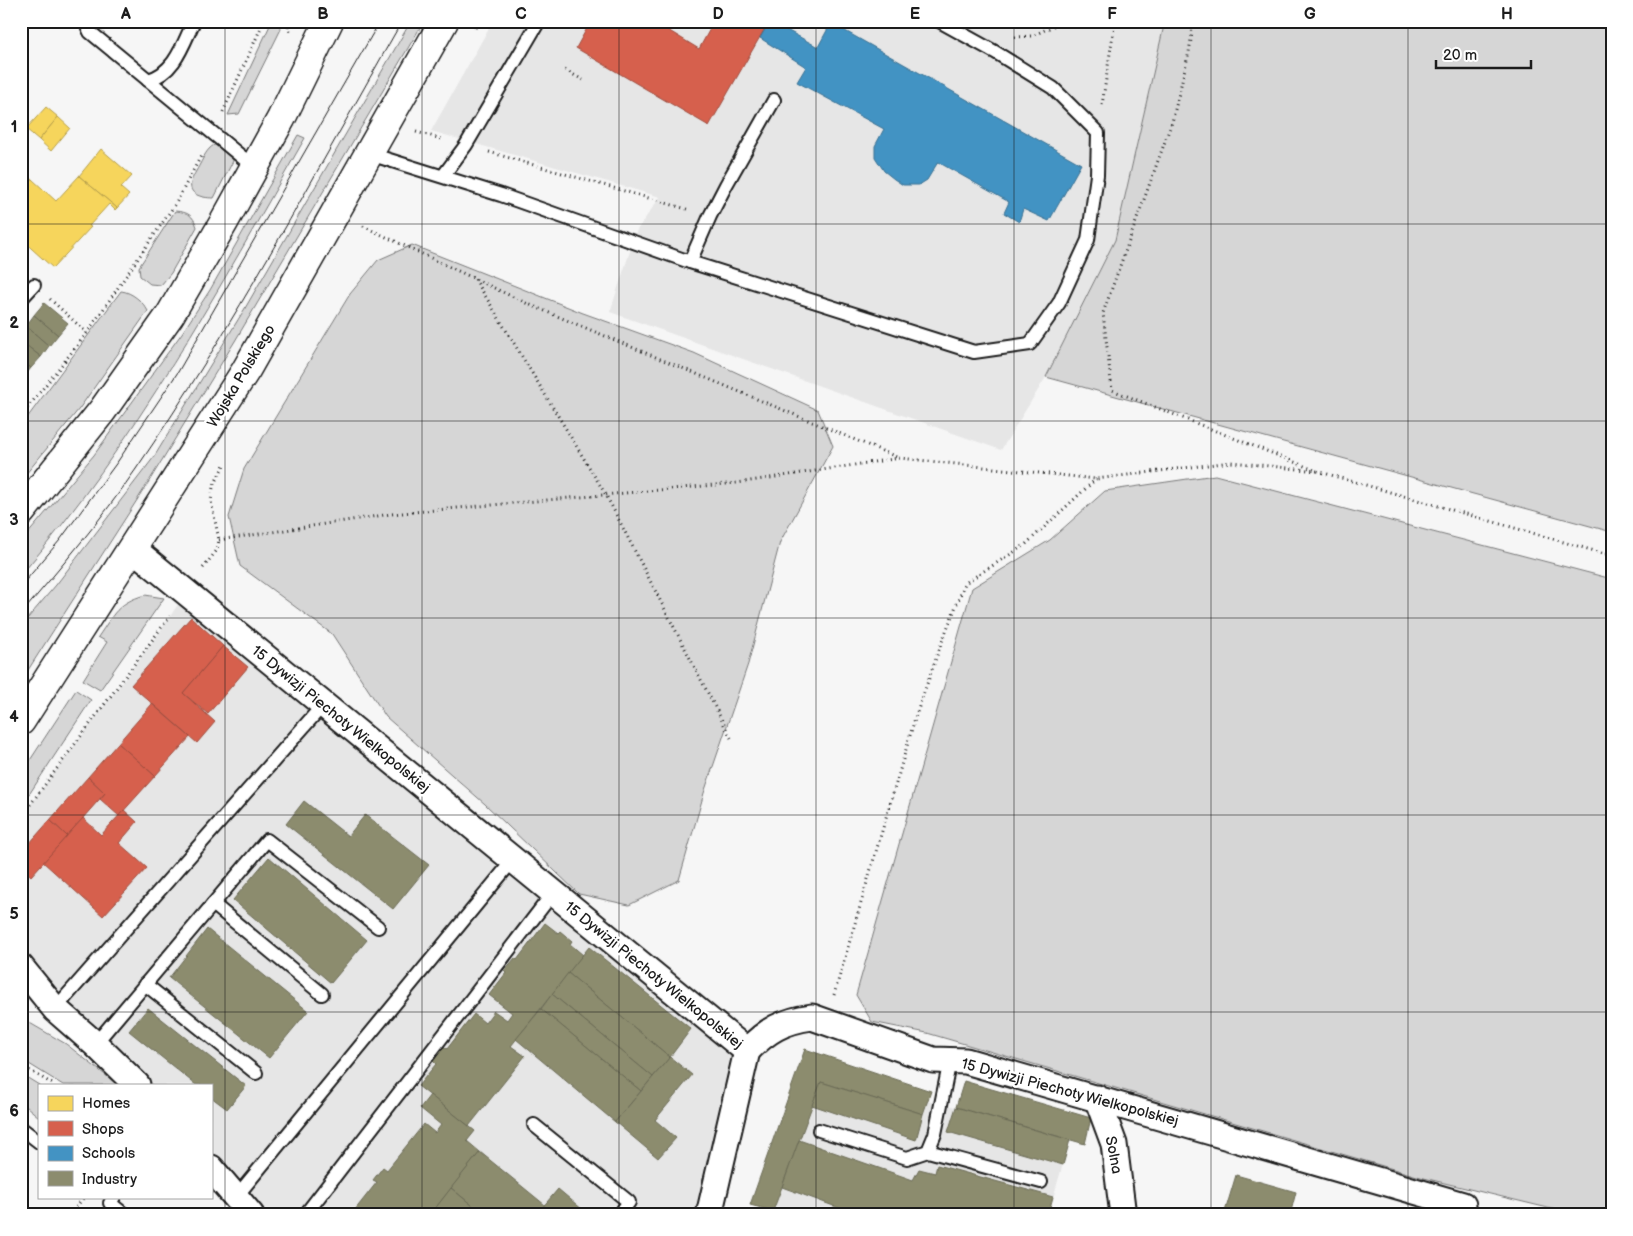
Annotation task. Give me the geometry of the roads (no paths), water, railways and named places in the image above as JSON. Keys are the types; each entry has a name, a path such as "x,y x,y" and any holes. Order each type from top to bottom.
{"street":[{"path":"21,512 102,411 170,315 281,119 329,21"},
{"name":"Wojska Polskiego","path":"21,721 246,370 444,21"},
{"name":"15 Dywizji Piechoty Wielkopolskiej","path":"132,548 747,1051 759,1038 775,1027 793,1020 812,1017 933,1060 966,1061 1463,1205 1463,1215"},
{"path":"21,967 55,1009 95,1044 136,1084"},
{"path":"21,992 55,1009"},
{"path":"712,1214 747,1051"},
{"name":"Solna","path":"1097,1098 1114,1144 1123,1215"},
{"path":"212,1169 243,1206"}],"lane":[{"path":"85,21 90,32 254,167"},
{"path":"148,80 158,77 174,63 194,21"},
{"path":"443,176 466,145 539,21"},
{"path":"370,154 501,195 690,262 974,352 1030,344 1059,303 1088,240 1097,175 1098,133 1053,88 995,52 939,21"},
{"path":"690,262 710,216 774,100"},
{"path":"21,299 34,285"},
{"path":"55,1009 323,705"},
{"path":"95,1044 267,840 378,927"},
{"path":"243,1206 513,860"},
{"path":"305,1215 554,893"},
{"path":"213,904 322,994"},
{"path":"145,984 256,1073"},
{"path":"928,1151 935,1134 950,1060"},
{"path":"534,1125 629,1202 619,1215"},
{"path":"21,1128 38,1141"},
{"path":"819,1130 907,1158 928,1151 1041,1182"},
{"path":"109,1199 125,1215"}],"tram line":[{"path":"21,586 60,540 118,461 178,372 380,21"},
{"path":"21,614 109,507 172,415 274,248 402,21"}]}
